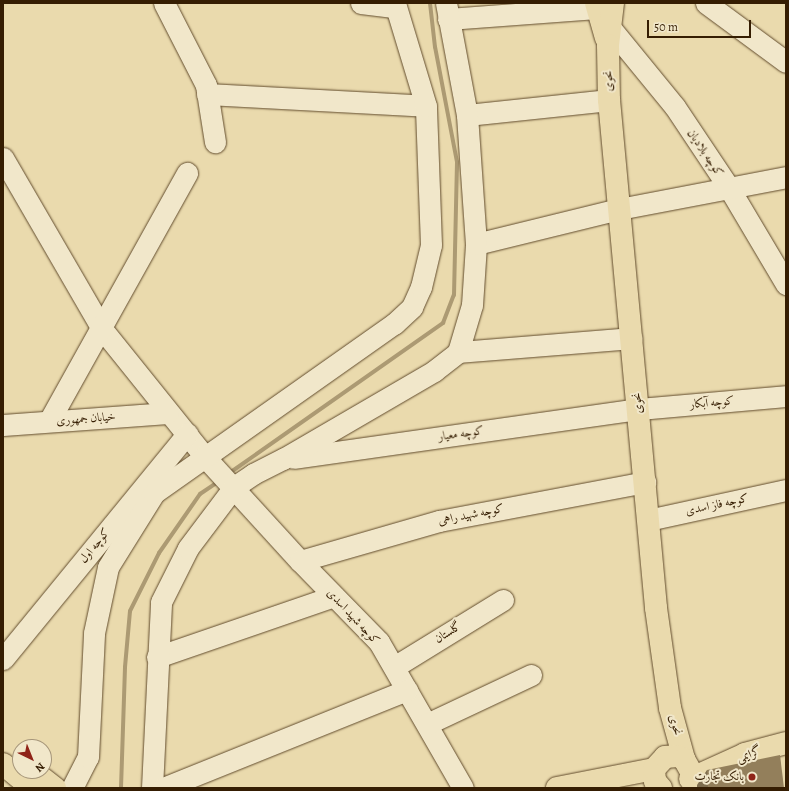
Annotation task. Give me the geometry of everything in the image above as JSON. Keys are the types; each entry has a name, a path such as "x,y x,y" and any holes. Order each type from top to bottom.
{"main road":[{"name":"نحوی","path":"602,5 610,38 609,100 656,608 670,708 686,772"},
{"path":"654,778 670,708"},
{"name":"گرایمی","path":"686,772 786,743"},
{"path":"3,748 12,755"},
{"path":"557,788 654,778 671,755 686,772"},
{"path":"3,764 32,788"},
{"path":"43,779 55,788"}],"street":[{"path":"164,3 206,85 215,142"},
{"path":"72,788 88,758 94,633 108,567 154,493 204,456 394,324 412,306 421,287 431,245 426,106 395,5 360,3"},
{"path":"706,3 786,62"},
{"path":"458,352 472,305 476,244 467,115 447,11 602,5"},
{"name":"کوچه بلادیان","path":"610,38 675,107 729,188 786,284"},
{"path":"207,94 426,106"},
{"path":"467,115 609,100"},
{"name":"کوچه شهید اسدی","path":"3,158 102,329 204,456 300,561 379,642 463,788"},
{"path":"49,421 102,329 187,173"},
{"path":"476,244 619,209 786,177"},
{"path":"152,788 157,657 161,602 188,548 233,486 283,459 434,370 458,352 631,338"},
{"name":"کوچه آبکار","path":"638,409 786,396"},
{"name":"کوچه معیار","path":"283,459 638,409"},
{"name":"خیابان جمهوری","path":"10,424 168,413"},
{"path":"3,440 10,424"},
{"name":"کوچه اول","path":"3,659 187,434"},
{"name":"کوچه شهید راهی","path":"300,561 439,521 645,482"},
{"name":"کوچه فاز اسدی","path":"648,520 786,490"},
{"path":"157,657 334,596"},
{"name":"گلستان","path":"394,667 502,600"},
{"path":"427,724 531,675"},
{"path":"163,788 407,690"}],"building":[{"path":"780,755 784,788 708,788 707,770"}],"waterway":[{"path":"228,474 443,323 454,295 457,162 435,47 430,3"},
{"path":"121,788 125,667 130,611 159,553 200,494 219,481"}],"place":[{"name":"بانک تجارت","path":"752,777"}]}
